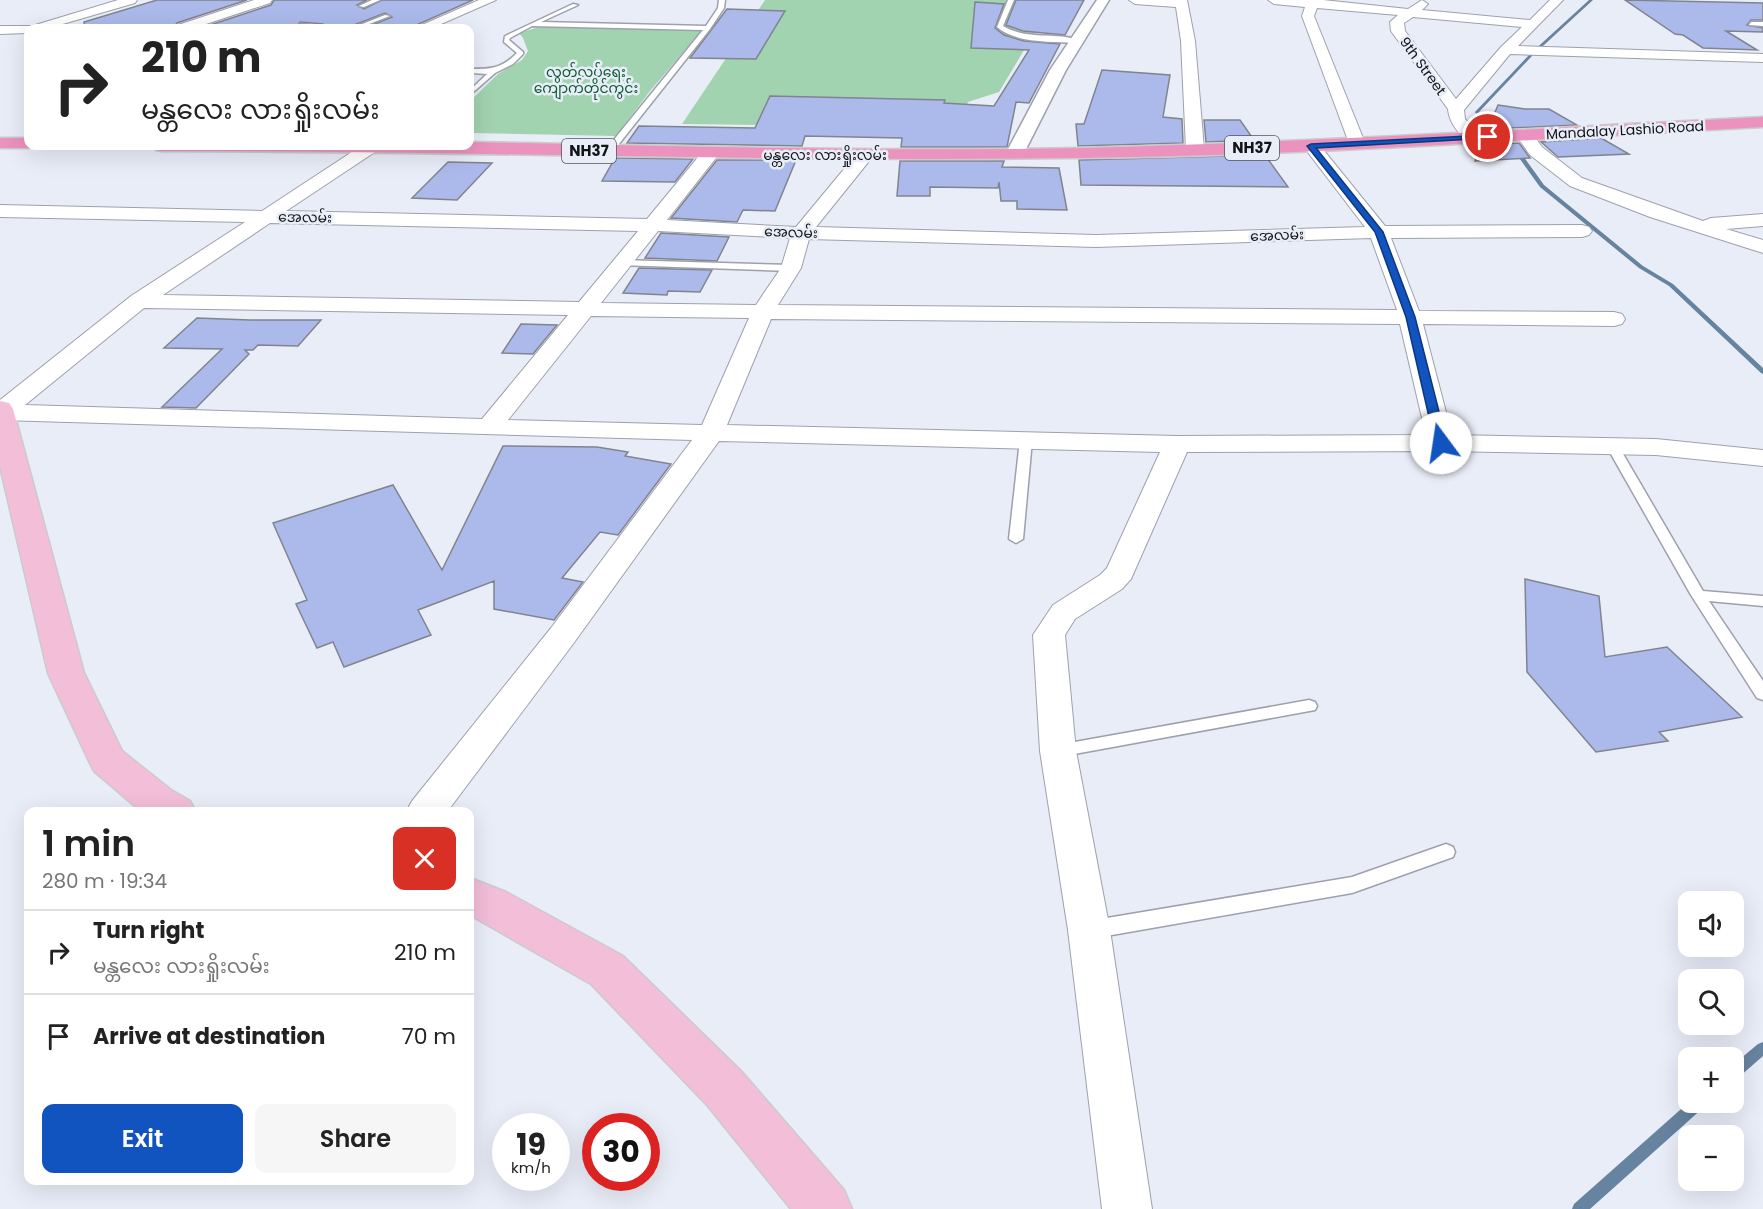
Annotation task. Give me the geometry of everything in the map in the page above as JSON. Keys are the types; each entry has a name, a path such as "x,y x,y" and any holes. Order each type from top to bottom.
{"highway":[{"name":"Mandalay Lashio Road","path":"1481,137 1763,122"},
{"name":"မန္တလေး လားရှိုးလမ်း","path":"474,148 710,154 865,155 1311,146 1481,137"},
{"path":"0,143 24,143"}],"main road":[{"path":"0,411 66,673 108,760 167,807"},
{"path":"474,898 491,904 607,970 724,1088 825,1209"}],"street":[{"path":"50,24 130,0"},
{"path":"195,24 266,0"},
{"path":"432,24 490,0"},
{"path":"1015,153 1058,70 1103,0"},
{"path":"1135,0 1181,2 1188,41 1195,149"},
{"path":"1274,0 1534,24"},
{"name":"9th Street","path":"1427,0 1395,24 1456,109 1457,120 1481,137"},
{"path":"1456,109 1506,50 1557,0"},
{"path":"1315,2 1308,16 1357,143"},
{"path":"0,30 24,29"},
{"path":"1506,50 1763,58"},
{"path":"1517,135 1576,182 1657,213 1763,248"},
{"path":"1311,146 1379,232 1410,317 1441,443"},
{"path":"0,411 139,301 366,150"},
{"path":"490,426 650,225 710,154"},
{"path":"429,807 562,636 711,433 763,312 791,268 801,233 865,155"},
{"name":"အေလမ်း","path":"0,211 650,225 801,233 1096,241 1379,232 1582,231"},
{"path":"1695,225 1763,220"},
{"path":"139,301 763,312 1614,319"},
{"path":"0,411 711,433 1177,444 1441,443 1679,448 1763,458"},
{"path":"1126,1209 1089,930 1058,752 1049,635 1064,612 1111,582 1120,572 1177,444"}],"lane":[{"path":"362,6 377,0"},
{"path":"608,152 708,28 721,8 722,0"},
{"path":"1011,0 1000,27 1004,30 1014,34 1077,41"},
{"path":"474,88 493,72 512,63 521,53 506,41 507,37 574,5"},
{"path":"366,24 387,16"},
{"path":"531,24 708,28"},
{"path":"1751,24 1763,24"},
{"path":"474,71 493,72"},
{"path":"621,263 791,268"},
{"path":"1016,539 1026,440"},
{"path":"1613,447 1698,595 1763,694"},
{"path":"1698,595 1763,601"},
{"path":"1058,752 1309,706"},
{"path":"1089,930 1352,885 1446,852"}],"green space":[{"path":"765,0 1054,0 999,92 968,102 960,127 682,124"},
{"name":"လွတ်လပ်ရေး ကျောက်တိုင်ကွင်း","path":"567,25 703,29 650,91 616,136 474,133 474,97 498,74 522,60 528,51 519,33 539,27"}],"building":[{"path":"157,0 247,0 176,24 84,24 84,22"},
{"path":"274,0 367,0 357,5 364,9 382,0 473,0 419,24 374,24 392,17 385,13 356,24 300,22 299,24 213,24 271,5"},
{"path":"1016,0 1084,0 1065,35 1023,31 1006,25"},
{"path":"1625,0 1763,3 1763,20 1751,20 1747,25 1763,28 1763,32 1726,31 1757,50 1703,48 1683,35 1675,34"},
{"path":"975,2 1004,4 995,28 1004,35 1024,41 1060,44 1029,103 1016,102 1007,147 901,147 902,138 805,136 802,146 627,143 639,126 755,128 770,96 945,100 944,103 994,106 1029,50 971,48"},
{"path":"727,9 785,11 756,59 690,58"},
{"path":"1102,70 1170,75 1163,117 1182,119 1183,143 1078,146 1076,124 1084,124"},
{"path":"1498,105 1525,109 1549,109 1577,125 1488,129"},
{"path":"1204,120 1240,120 1254,140 1206,142"},
{"path":"1601,138 1629,154 1558,157 1541,142"},
{"path":"1519,143 1530,158 1475,161 1481,145"},
{"path":"1265,155 1288,187 1081,185 1079,160"},
{"path":"615,158 693,159 675,182 602,181"},
{"path":"717,160 796,160 775,211 743,210 737,222 671,218"},
{"path":"900,161 1004,161 1002,167 1059,168 1067,210 1017,209 1017,201 1001,201 999,182 998,188 930,187 930,196 897,196"},
{"path":"448,162 492,163 457,200 412,198"},
{"path":"661,233 729,237 717,261 645,258"},
{"path":"639,268 712,270 700,292 668,291 667,295 623,293"},
{"path":"197,318 321,320 298,346 258,345 253,350 245,350 249,354 196,408 162,407 222,349 164,348"},
{"path":"521,324 557,325 533,354 502,353"},
{"path":"503,446 597,447 628,452 625,456 671,464 618,535 600,532 562,578 583,582 554,620 494,609 494,581 418,610 431,635 344,667 333,642 317,648 296,604 307,600 273,523 393,485 442,570"},
{"path":"1525,579 1599,596 1605,657 1667,647 1742,717 1659,732 1668,741 1596,752 1527,672"}],"waterway":[{"path":"1591,0 1531,55 1477,112 1487,128 1514,147 1542,186 1641,267 1671,285 1763,372"},
{"path":"1744,1064 1763,1048"},
{"path":"1579,1209 1687,1113"}],"route":[{"path":"1441,443 1410,317 1379,232 1311,146 1488,137"}]}
